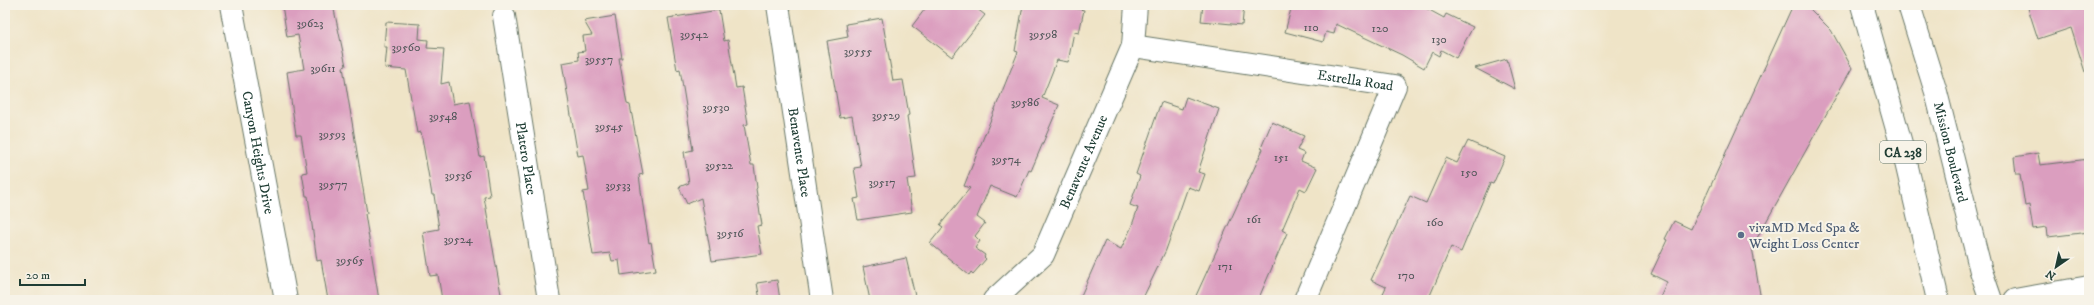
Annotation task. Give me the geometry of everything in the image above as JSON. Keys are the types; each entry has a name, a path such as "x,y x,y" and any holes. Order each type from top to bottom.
{"street":[{"name":"Canyon Heights Drive","path":"230,5 286,300"},
{"name":"Benavente Place","path":"778,5 822,300"},
{"name":"Benavente Avenue","path":"994,300 1043,255 1133,46 1136,5"},
{"name":"CA 238","path":"1862,5 1904,154 1938,300"},
{"name":"Mission Boulevard","path":"1909,5 1938,98 1981,271 1991,300"},
{"name":"Platero Place","path":"504,16 549,300"},
{"name":"Estrella Road","path":"1133,46 1395,86 1305,300"},
{"path":"2015,300 2089,287"}],"building":[{"path":"282,5 333,5 346,66 343,67 367,213 365,214 379,300 328,300 321,260 317,261 308,196 306,196 302,173 307,172 301,135 296,135 287,72 304,69 298,35 287,37"},
{"path":"928,5 972,5 985,15 952,57 912,26"},
{"path":"1023,5 1058,5 1084,10 1079,33 1074,32 1068,62 1057,60 1042,98 1059,105 1031,171 1029,170 1017,197 990,186 977,217 985,223 975,236 980,241 975,248 985,255 984,257 986,259 973,274 971,272 969,275 930,243 943,227 940,225 970,188 964,186 1018,52 1015,51"},
{"path":"1203,5 1244,5 1242,25 1201,21"},
{"path":"1292,5 1420,5 1444,18 1446,14 1473,27 1456,58 1441,50 1439,56 1432,52 1424,68 1402,55 1336,24 1334,34 1326,32 1323,42 1285,32"},
{"path":"1793,5 1806,5 1831,30 1852,68 1752,247 1761,300 1659,300 1667,282 1651,274 1667,240 1665,239 1674,221 1691,229"},
{"path":"2027,5 2089,5 2089,71 2085,72 2071,28 2038,39"},
{"path":"719,10 724,41 728,40 736,88 742,87 748,124 744,125 751,165 754,165 762,225 757,226 762,254 712,261 701,198 687,204 679,187 689,183 684,152 693,150 680,69 677,70 668,18"},
{"path":"615,16 622,58 619,58 627,104 630,105 643,174 639,175 643,206 649,243 651,242 656,270 621,275 619,260 612,261 610,253 593,255 583,192 589,191 583,155 578,156 562,63 579,60 578,52 585,51 583,36 592,35 584,21"},
{"path":"882,18 893,81 903,80 909,115 907,116 916,178 907,179 912,212 858,220 854,199 859,198 854,168 861,167 852,116 840,118 827,41 848,37 846,24"},
{"path":"386,22 420,24 419,39 428,40 427,48 444,49 441,84 449,82 453,104 470,101 480,157 484,156 490,196 484,197 502,300 442,300 438,275 430,276 423,232 439,229 434,195 432,195 421,132 417,133 406,70 385,68 387,47 384,47"},
{"path":"1507,59 1515,89 1475,68"},
{"path":"1186,97 1219,109 1198,172 1205,174 1199,191 1188,187 1166,250 1142,300 1079,300 1105,241 1121,249 1131,228 1138,208 1130,205 1140,176 1136,174 1161,102 1182,109"},
{"path":"1272,122 1304,136 1297,150 1304,153 1301,161 1317,168 1306,191 1300,188 1282,230 1287,233 1258,300 1194,300 1263,149 1261,148"},
{"path":"1468,141 1505,157 1493,184 1490,183 1461,252 1451,247 1428,300 1380,300 1386,287 1371,280 1410,196 1426,203 1446,158 1457,163"},
{"path":"2038,153 2040,165 2089,159 2089,232 2048,237 2047,227 2033,229 2029,205 2025,206 2020,174 2016,174 2014,157"},
{"path":"906,258 916,300 870,300 863,267"},
{"path":"777,280 780,300 760,300 757,283"}],"place":[{"name":"vivaMD Med Spa & Weight Loss Center","path":"1741,235"}]}
